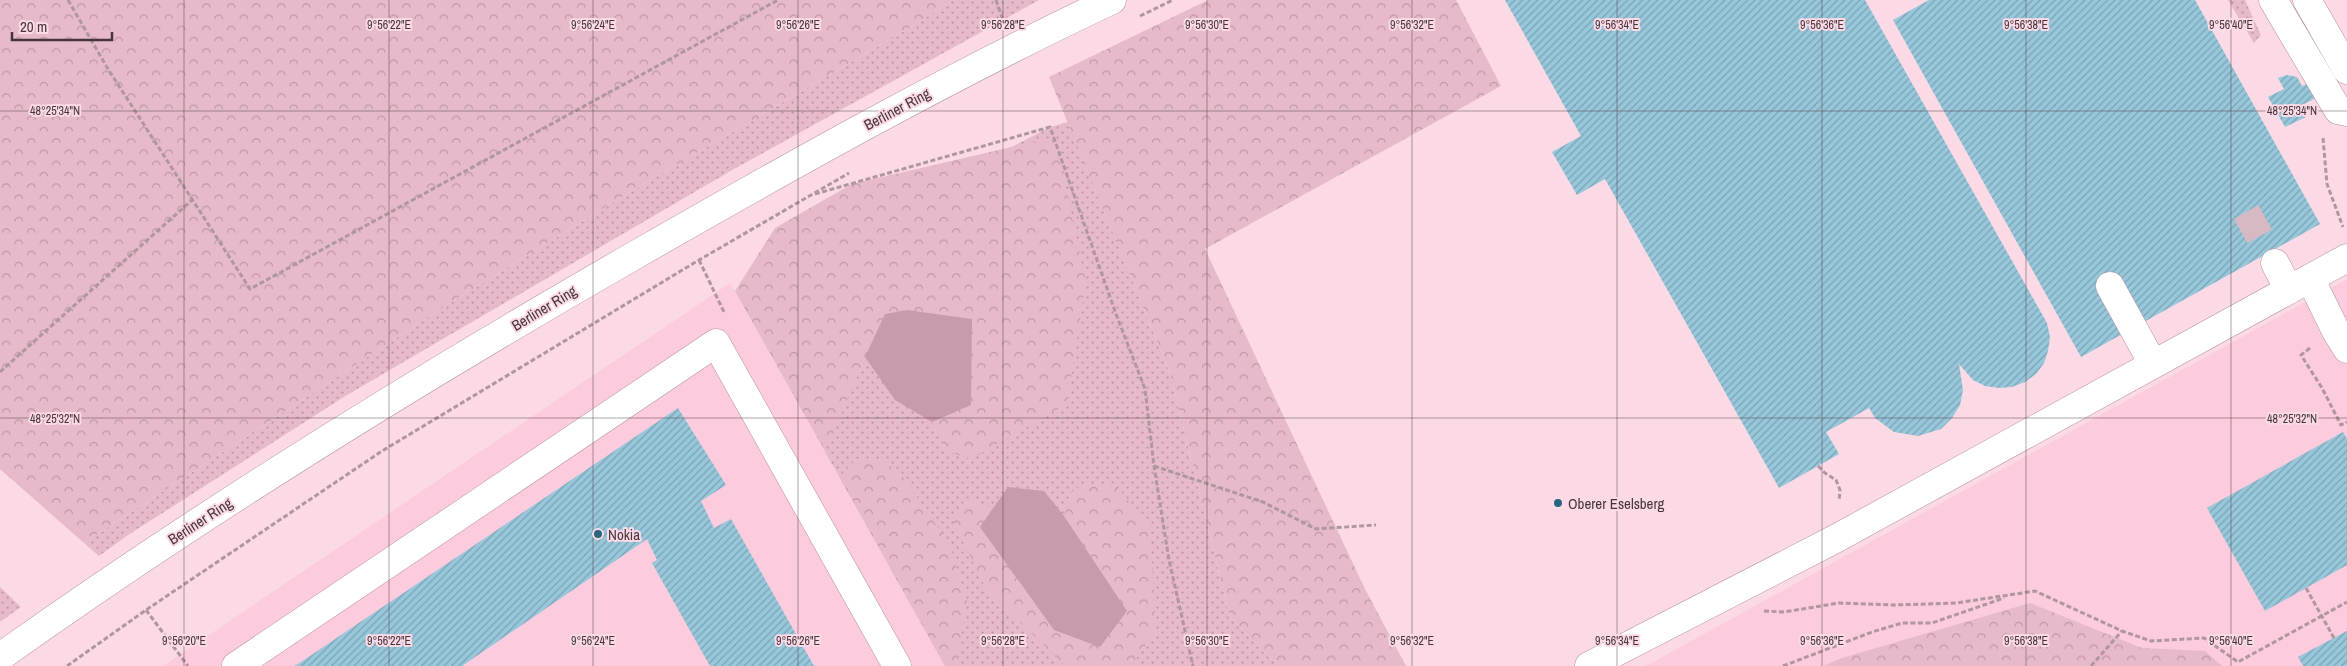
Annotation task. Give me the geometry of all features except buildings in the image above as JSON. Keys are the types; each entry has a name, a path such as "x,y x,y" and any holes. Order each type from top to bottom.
{"main road":[{"name":"Berliner Ring","path":"0,657 266,477 565,295 744,192 905,104 1112,0"},
{"path":"2273,0 2339,105"},
{"path":"2306,0 2347,70"},
{"path":"1589,666 1837,538 2347,258"},
{"path":"2276,263 2300,284 2336,331 2347,350"},
{"path":"2110,286 2153,364"},
{"path":"236,666 716,343 897,666"}],"path":[{"path":"68,0 108,69 250,288 778,0"},
{"path":"996,0 1003,20"},
{"path":"2339,105 2321,108 2327,184 2343,226"},
{"path":"67,666 146,610 382,451 699,260 810,196 1050,127 1116,314 1145,389 1154,466 1169,560 1193,666"},
{"path":"0,372 192,200"},
{"path":"699,260 726,315 716,343"},
{"path":"1154,466 1263,502 1316,529 1376,525"},
{"path":"1818,466 1836,480 1840,490 1839,506 1831,526 1837,538"},
{"path":"2306,588 2334,638"},
{"path":"1730,593 1751,611 1784,612 1839,603 1894,605 1956,603 2035,591 2122,631 2151,641 2204,638 2239,664 2347,602"},
{"path":"1783,666 1872,632 1902,623 1932,623 2011,595"},
{"path":"146,610 188,666"},
{"path":"2091,666 2122,631"}],"shaded area":[{"path":"2347,279 2347,666 1646,666"},
{"path":"730,283 945,666 163,666"},
{"path":"907,310 972,319 971,405 932,422 895,400 865,357 885,314"},
{"path":"1008,487 1044,491 1064,516 1127,611 1100,647 1054,630 980,527"}],"green space":[{"path":"0,0 952,0 914,25 620,198 445,306 84,543 0,469"},
{"path":"952,0 1039,0 734,169 347,395 128,535 99,556 84,543 445,306 620,198 914,25"},
{"path":"1208,0 1456,0 1501,86 1205,249 1365,589 1406,666 1281,666 1271,659 1230,617 1170,373 1049,77"},
{"path":"2228,0 2245,0 2261,35 2254,43"},
{"path":"1068,122 1170,373 1230,617 1271,659 1281,666 945,666 735,291 1050,127"},
{"path":"1054,137 1086,281 1067,404 971,459 946,451 932,422 971,405 885,314 825,450 735,291 775,228 852,184"},
{"path":"860,458 882,460 901,474 950,545 967,601 956,666 945,666 840,478 848,466"},
{"path":"1113,483 1150,525 1156,630 1131,666 1065,666 986,589 953,521 966,498 992,509 980,527 1054,630 1100,647 1126,611 1064,516 1073,488"},
{"path":"0,587 21,607 0,622"},
{"path":"2030,603 2142,648 2205,651 2222,666 1823,666 1842,658"}],"tunnel":[{"path":"2246,212 2263,242"}],"place":[{"name":"Oberer Eselsberg","path":"1558,503"},
{"name":"Nokia","path":"598,534"}]}
